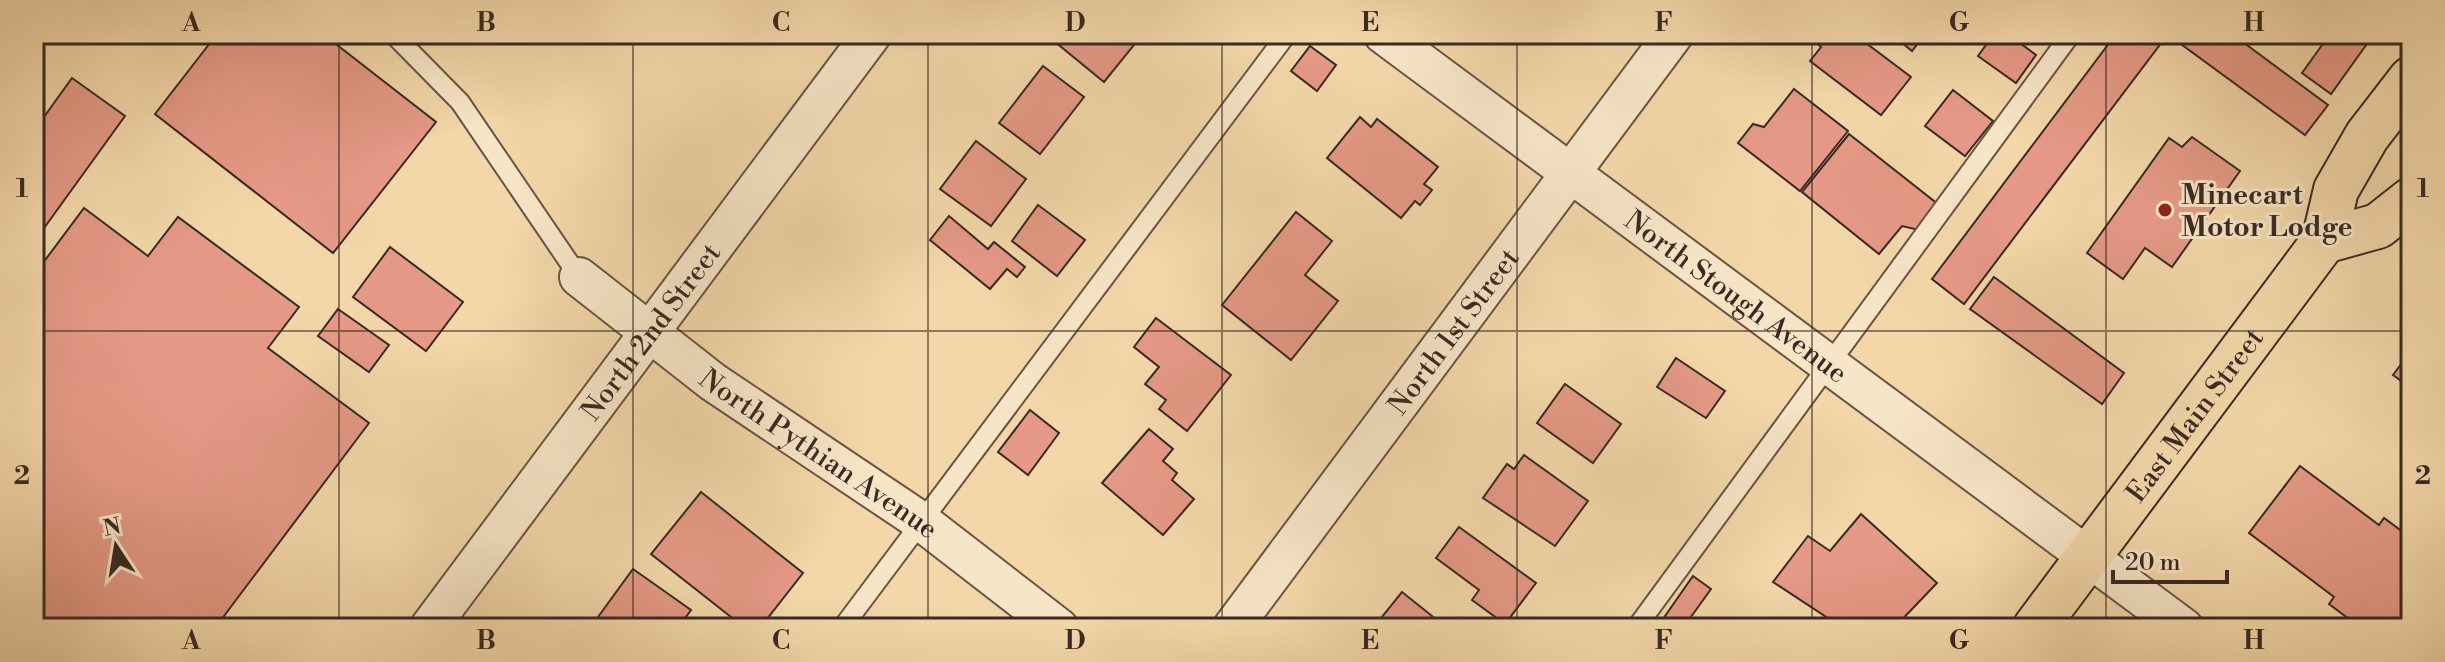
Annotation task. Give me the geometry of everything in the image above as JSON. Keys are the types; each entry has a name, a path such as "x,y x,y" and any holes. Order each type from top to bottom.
{"main road":[{"name":"East Main Street","path":"2035,628 2324,241 2336,190 2367,136 2411,79"},
{"path":"2324,241 2378,226 2411,200"}],"street":[{"name":"North 2nd Street","path":"429,628 872,34"},
{"name":"North Stough Avenue","path":"1383,34 2184,628"},
{"name":"North 1st Street","path":"1232,628 1674,34"},
{"name":"North Pythian Avenue","path":"579,277 713,382 922,522 1059,628"}],"lane":[{"path":"393,34 460,102 579,277"},
{"path":"842,628 1287,34"},
{"path":"1636,628 2071,34"}],"building":[{"path":"217,34 323,34 436,122 333,253 155,114"},
{"path":"1060,34 1120,34 1134,45 1104,82 1054,41"},
{"path":"1817,34 1854,34 1911,77 1881,115 1810,61 1821,47 1812,39"},
{"path":"1891,34 1925,34 1912,51"},
{"path":"1994,34 2008,34 2036,55 2016,83 1978,56"},
{"path":"2116,34 2168,34 1964,304 1932,279"},
{"path":"2178,34 2232,34 2328,105 2305,135 2174,39"},
{"path":"2330,34 2374,34 2331,94 2302,73"},
{"path":"1310,46 1336,65 1317,91 1291,71"},
{"path":"1043,66 1084,97 1040,154 999,123"},
{"path":"72,78 125,116 34,242 34,131"},
{"path":"1794,89 1848,131 1800,191 1738,143 1753,124 1764,127"},
{"path":"1953,90 1993,121 1965,156 1925,126"},
{"path":"1360,117 1371,127 1377,119 1438,167 1424,184 1432,190 1420,205 1415,201 1401,218 1327,158"},
{"path":"1849,134 1939,205 1919,230 1902,226 1879,254 1802,192"},
{"name":"Minecart Motor Lodge","path":"2192,137 2240,171 2172,267 2145,248 2123,279 2087,253 2169,138 2182,147"},
{"path":"976,141 1026,179 991,226 940,189"},
{"path":"1038,205 1085,240 1057,276 1012,241"},
{"path":"84,208 148,256 178,217 299,307 268,348 369,423 215,628 34,628 34,275"},
{"path":"1296,212 1332,241 1305,275 1338,301 1291,360 1222,305"},
{"path":"949,216 988,249 994,242 1025,267 1017,277 1007,269 990,289 930,240"},
{"path":"390,247 463,302 426,351 353,297"},
{"path":"1994,277 2124,373 2102,404 1970,309"},
{"path":"338,309 389,345 369,372 318,336"},
{"path":"1156,318 1231,375 1187,431 1159,409 1166,400 1145,384 1159,367 1134,347"},
{"path":"2411,351 2411,388 2393,375"},
{"path":"1676,358 1725,391 1706,418 1657,387"},
{"path":"1565,384 1621,424 1593,463 1537,423"},
{"path":"1030,410 1059,433 1028,475 998,452"},
{"path":"1149,429 1173,449 1163,461 1177,473 1172,480 1194,499 1163,535 1102,483"},
{"path":"1524,455 1588,501 1555,546 1483,498 1507,464 1514,469"},
{"path":"2300,466 2379,525 2384,518 2411,538 2411,628 2361,628 2329,604 2334,597 2249,533"},
{"path":"701,492 803,573 760,628 745,628 651,554"},
{"path":"1861,514 1937,583 1894,628 1843,628 1773,582 1808,536 1830,551"},
{"path":"1459,527 1536,583 1505,624 1472,600 1479,590 1436,558"},
{"path":"633,569 691,610 678,628 590,628"},
{"path":"1693,576 1711,589 1683,628 1676,628 1663,619"},
{"path":"1402,592 1447,628 1373,628"}],"place":[{"name":"Minecart Motor Lodge","path":"2165,210"}]}
